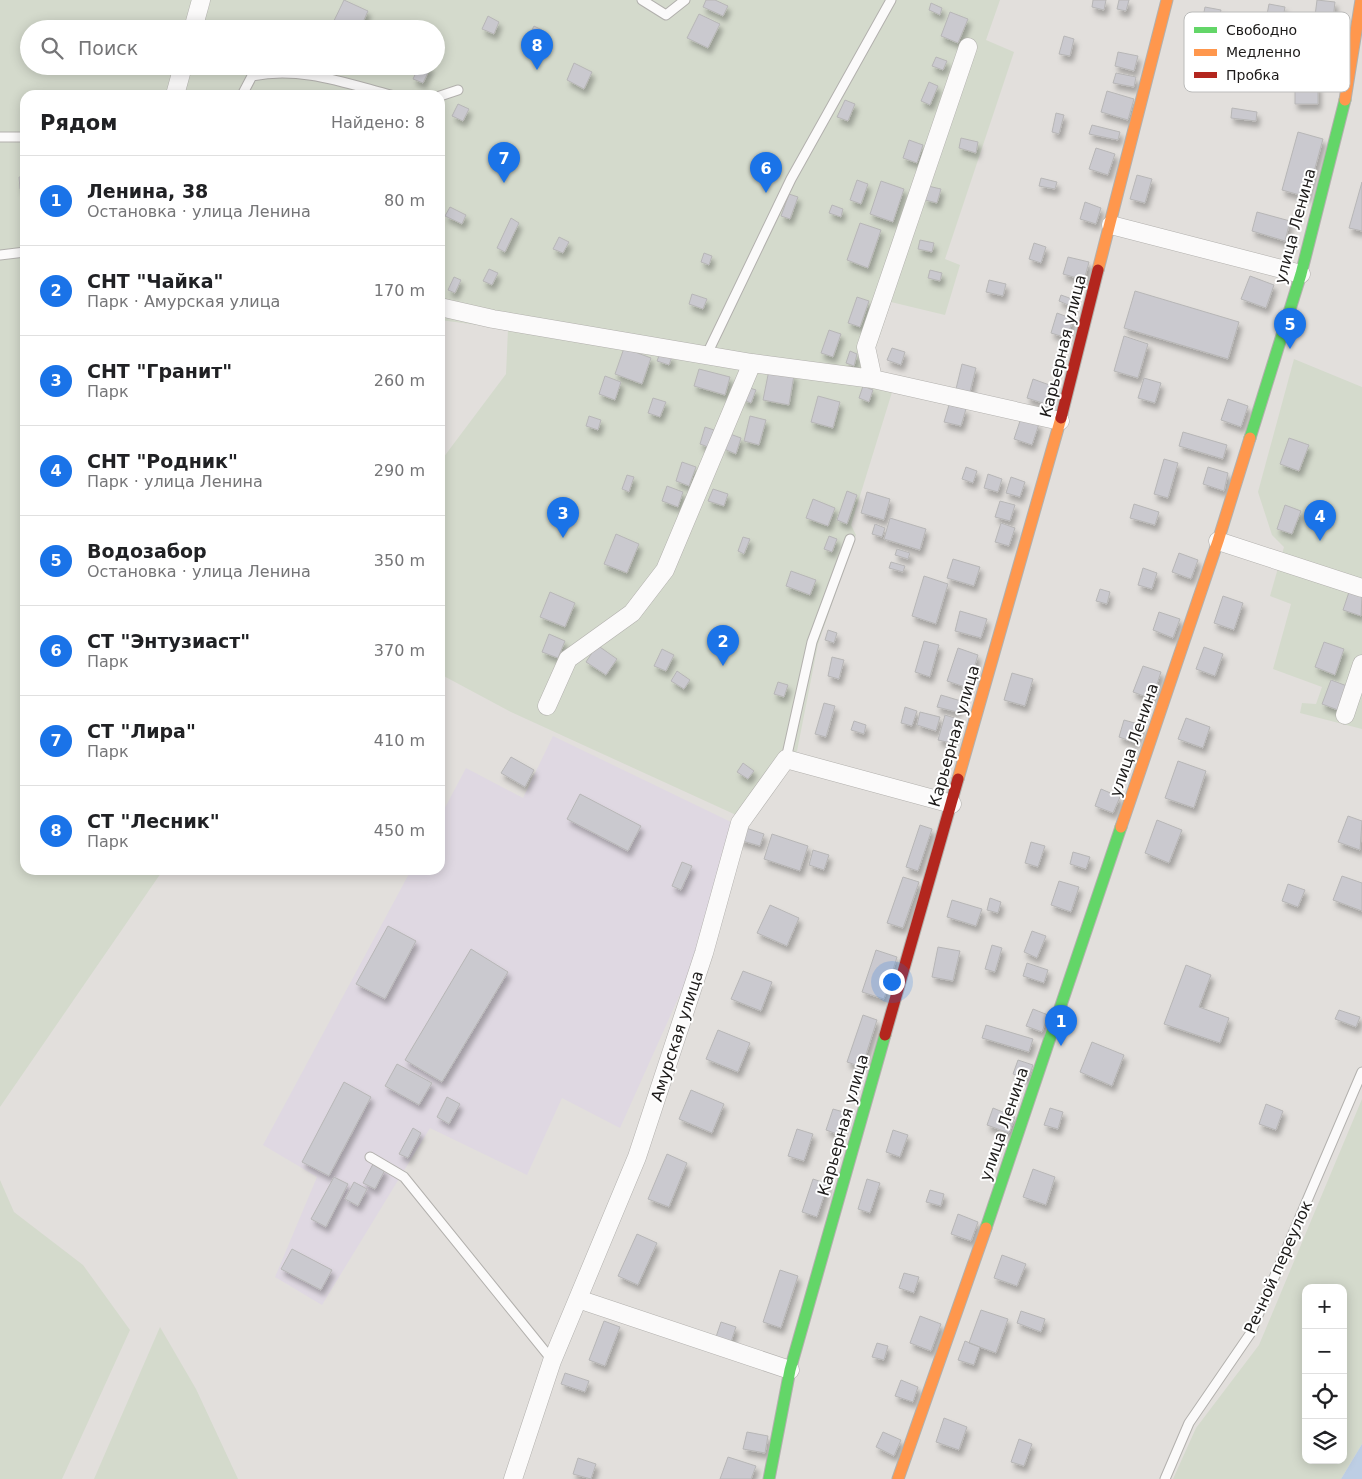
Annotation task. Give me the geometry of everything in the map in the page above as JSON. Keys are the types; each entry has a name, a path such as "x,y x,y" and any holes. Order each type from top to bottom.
{"street":[{"path":"195,20 201,0"},
{"name":"Карьерная улица","path":"768,1479 790,1370 1060,421 1167,0"},
{"name":"улица Ленина","path":"1350,69 1361,0"},
{"path":"873,379 866,347 968,47"},
{"path":"176,90 181,75"},
{"name":"улица Ленина","path":"898,1479 958,1310 1218,541 1300,274 1346,92"},
{"path":"1111,225 1300,274"},
{"path":"445,308 493,319 752,363 873,379 1060,421"},
{"path":"547,706 568,659 632,613 665,570 752,363"},
{"path":"1218,541 1362,588"},
{"path":"1345,715 1362,664"},
{"path":"786,759 952,804"},
{"name":"Амурская улица","path":"513,1479 552,1361 637,1157 704,953 740,823 786,759"},
{"path":"578,1299 790,1370"}],"lane":[{"path":"642,0 666,14 686,0"},
{"path":"707,354 791,179 891,0"},
{"path":"245,90 252,76 256,75"},
{"path":"317,75 373,90"},
{"path":"445,94 458,90"},
{"path":"0,137 20,137"},
{"path":"0,255 20,253"},
{"path":"786,759 812,642 850,539"},
{"name":"Речной переулок","path":"1165,1479 1189,1423 1250,1334 1362,1072"},
{"path":"370,1158 404,1177 552,1361"}],"shaded area":[{"path":"0,0 1000,0 986,40 1014,52 945,259 960,265 945,315 891,302 875,350 870,385 893,389 851,525 856,535 818,644 797,751 747,820 511,712 445,677 445,455 506,374 508,329 445,321 445,90 20,90 20,875 160,875 0,1107"},
{"path":"1294,359 1362,387 1362,729 1300,713 1302,703 1316,704 1322,687 1273,669 1291,604 1270,596 1284,547 1272,535 1258,492"},
{"path":"553,736 733,823 694,963 620,1128 562,1098 527,1175 430,1128 322,1305 275,1277 317,1177 263,1145 408,875 445,875 445,808 466,768 523,798"},
{"path":"1362,1099 1362,1444 1341,1479 1173,1479 1196,1428 1259,1345"},
{"path":"0,1180 14,1212 83,1265 130,1330 62,1479 0,1479"},
{"path":"160,1327 196,1389 238,1479 94,1479"}],"water":[{"path":"1362,1444 1362,1479 1341,1479"}],"building":[{"path":"344,0 368,11 364,20 334,20"},
{"path":"706,0 715,0 728,6 723,16 703,7"},
{"path":"1093,0 1106,0 1104,10 1092,7"},
{"path":"1119,0 1129,0 1126,11 1117,9"},
{"path":"1317,0 1335,2 1334,12 1316,12"},
{"path":"931,3 942,8 940,15 929,10"},
{"path":"1269,4 1285,7 1284,12 1267,12"},
{"path":"1205,7 1221,10 1221,12 1204,12"},
{"path":"950,12 968,19 958,43 941,36"},
{"path":"699,14 720,24 708,48 687,38"},
{"path":"488,16 499,22 494,34 482,29"},
{"path":"534,26 542,30 536,41 528,38"},
{"path":"1064,36 1074,39 1070,56 1059,54"},
{"path":"1118,52 1138,56 1134,71 1115,66"},
{"path":"936,57 947,61 943,70 932,66"},
{"path":"574,63 592,72 584,89 567,80"},
{"path":"1116,73 1136,77 1134,87 1113,83"},
{"path":"415,75 427,75 423,83 413,79"},
{"path":"929,82 938,86 930,105 921,101"},
{"path":"1107,91 1134,99 1128,120 1101,112"},
{"path":"1295,92 1318,92 1318,104 1295,104"},
{"path":"845,100 855,104 848,121 837,117"},
{"path":"458,104 469,109 463,121 452,116"},
{"path":"1232,108 1257,112 1256,121 1231,118"},
{"path":"1056,113 1064,115 1059,134 1052,132"},
{"path":"1092,125 1120,132 1118,140 1089,134"},
{"path":"1298,132 1323,139 1307,197 1282,190"},
{"path":"961,138 978,142 976,153 959,148"},
{"path":"909,140 923,145 917,163 903,158"},
{"path":"1096,148 1115,154 1108,175 1089,169"},
{"path":"1137,175 1152,179 1145,203 1130,199"},
{"path":"1041,178 1057,182 1055,189 1039,186"},
{"path":"857,180 868,184 861,204 850,200"},
{"path":"881,181 904,189 893,222 870,214"},
{"path":"1362,182 1362,231 1349,228"},
{"path":"928,186 941,189 937,203 925,200"},
{"path":"789,194 798,197 790,219 781,216"},
{"path":"1085,202 1101,208 1096,224 1080,219"},
{"path":"832,205 843,209 841,217 829,213"},
{"path":"450,207 466,215 462,224 445,216"},
{"path":"1257,212 1290,221 1285,241 1252,231"},
{"path":"511,218 519,223 505,252 497,248"},
{"path":"860,223 881,230 868,268 847,260"},
{"path":"559,237 569,242 563,253 553,249"},
{"path":"920,240 934,243 932,252 918,249"},
{"path":"1034,243 1046,247 1041,263 1029,259"},
{"path":"704,253 712,256 709,265 701,262"},
{"path":"1068,257 1089,262 1084,280 1063,274"},
{"path":"489,269 498,273 492,285 483,281"},
{"path":"930,270 942,273 940,281 928,278"},
{"path":"1250,276 1274,285 1266,308 1241,299"},
{"path":"454,277 461,280 455,293 448,290"},
{"path":"989,280 1006,284 1003,296 986,292"},
{"path":"1135,291 1239,322 1228,359 1124,328"},
{"path":"692,294 707,299 703,309 689,304"},
{"path":"1061,295 1075,300 1073,307 1059,301"},
{"path":"857,297 869,301 860,327 848,323"},
{"path":"1057,313 1073,319 1067,338 1051,333"},
{"path":"829,330 841,334 833,357 821,353"},
{"path":"1124,336 1148,344 1138,378 1114,371"},
{"path":"624,348 651,358 642,384 615,374"},
{"path":"892,348 905,352 901,365 887,360"},
{"path":"850,351 857,354 854,366 846,363"},
{"path":"660,353 672,357 669,365 657,361"},
{"path":"962,364 976,368 970,392 956,389"},
{"path":"699,369 730,377 725,395 694,386"},
{"path":"769,370 794,375 789,405 763,400"},
{"path":"605,376 621,382 615,400 599,394"},
{"path":"1144,378 1161,383 1155,403 1138,398"},
{"path":"1033,379 1055,387 1049,405 1027,398"},
{"path":"863,386 873,390 869,402 859,398"},
{"path":"747,387 756,390 751,403 743,400"},
{"path":"818,396 840,402 833,428 811,422"},
{"path":"653,398 666,402 660,417 648,413"},
{"path":"1228,399 1248,406 1241,427 1221,420"},
{"path":"949,405 966,409 961,426 944,422"},
{"path":"589,416 601,420 598,430 586,426"},
{"path":"750,416 766,420 759,445 744,441"},
{"path":"1021,418 1039,424 1032,445 1014,439"},
{"path":"705,427 714,430 708,447 700,444"},
{"path":"1183,432 1227,445 1223,459 1179,446"},
{"path":"730,434 741,438 736,454 724,449"},
{"path":"1289,438 1309,445 1299,471 1280,464"},
{"path":"1164,459 1178,463 1168,498 1154,494"},
{"path":"682,462 696,467 689,486 676,481"},
{"path":"966,467 977,471 973,483 962,479"},
{"path":"1208,467 1228,473 1224,491 1203,484"},
{"path":"988,474 1002,479 998,492 984,488"},
{"path":"627,475 634,477 629,492 622,489"},
{"path":"1011,477 1025,482 1020,497 1006,493"},
{"path":"667,486 683,492 678,507 662,501"},
{"path":"713,489 728,494 724,506 708,501"},
{"path":"847,491 857,495 847,524 837,520"},
{"path":"867,492 890,499 884,520 861,513"},
{"path":"813,499 835,508 828,526 806,518"},
{"path":"1000,501 1015,505 1010,521 995,517"},
{"path":"1134,504 1159,512 1155,525 1130,518"},
{"path":"1285,505 1301,511 1292,534 1277,529"},
{"path":"890,518 926,529 920,550 884,539"},
{"path":"1001,523 1015,528 1009,546 995,542"},
{"path":"875,524 885,528 882,537 872,534"},
{"path":"616,534 639,544 627,573 604,564"},
{"path":"829,536 837,539 832,552 824,549"},
{"path":"743,537 750,539 744,554 738,551"},
{"path":"897,549 910,553 908,559 895,555"},
{"path":"1179,553 1198,560 1191,579 1172,572"},
{"path":"953,559 980,567 974,586 947,578"},
{"path":"891,562 905,566 903,572 889,568"},
{"path":"1143,568 1157,573 1152,589 1138,585"},
{"path":"791,571 816,580 810,595 786,586"},
{"path":"924,576 948,584 936,624 912,616"},
{"path":"1100,589 1110,592 1107,604 1096,601"},
{"path":"550,592 575,603 565,627 540,617"},
{"path":"1349,592 1362,597 1361,616 1343,610"},
{"path":"1223,596 1243,603 1234,630 1214,623"},
{"path":"960,611 987,619 981,638 955,631"},
{"path":"1159,612 1180,619 1173,638 1153,630"},
{"path":"828,630 837,633 834,643 825,640"},
{"path":"549,634 565,641 558,658 542,652"},
{"path":"924,641 939,645 930,677 915,672"},
{"path":"1324,642 1344,649 1335,675 1315,667"},
{"path":"597,645 617,659 606,675 586,662"},
{"path":"1204,647 1223,654 1215,676 1196,669"},
{"path":"958,648 978,655 968,688 947,681"},
{"path":"662,649 674,655 666,671 654,666"},
{"path":"832,657 844,660 839,679 828,676"},
{"path":"1143,666 1161,672 1152,699 1133,692"},
{"path":"677,671 690,680 684,689 671,681"},
{"path":"1012,673 1033,679 1025,706 1004,700"},
{"path":"1331,680 1347,686 1338,710 1322,704"},
{"path":"778,682 788,685 784,697 774,694"},
{"path":"941,695 961,701 957,712 937,707"},
{"path":"824,703 835,706 826,737 815,734"},
{"path":"905,707 917,711 912,726 901,723"},
{"path":"920,712 940,717 936,731 917,725"},
{"path":"945,715 958,719 951,743 938,740"},
{"path":"1186,718 1210,727 1203,748 1178,739"},
{"path":"1124,720 1142,725 1136,743 1119,737"},
{"path":"854,721 866,725 864,734 851,730"},
{"path":"511,757 534,770 525,787 501,773"},
{"path":"1178,761 1206,771 1194,808 1165,798"},
{"path":"743,763 754,771 748,779 737,772"},
{"path":"1101,789 1120,797 1113,813 1095,806"},
{"path":"580,794 641,826 628,851 567,819"},
{"path":"1348,816 1362,821 1360,850 1338,842"},
{"path":"1157,820 1182,830 1169,863 1145,853"},
{"path":"920,825 932,829 918,871 906,867"},
{"path":"743,827 764,834 760,846 739,840"},
{"path":"772,834 808,846 800,871 764,859"},
{"path":"1031,842 1045,846 1038,867 1025,863"},
{"path":"813,850 829,855 824,870 809,865"},
{"path":"1073,852 1090,857 1086,869 1070,864"},
{"path":"682,862 692,866 681,890 672,886"},
{"path":"1342,876 1362,883 1362,911 1333,900"},
{"path":"903,877 919,882 903,928 887,923"},
{"path":"1059,881 1079,887 1071,912 1051,905"},
{"path":"1288,884 1305,890 1298,907 1282,901"},
{"path":"990,898 1001,902 998,913 987,910"},
{"path":"952,900 982,909 976,926 947,917"},
{"path":"770,905 799,918 787,946 757,933"},
{"path":"388,926 416,941 385,999 356,984"},
{"path":"1032,931 1046,936 1037,958 1024,952"},
{"path":"992,945 1002,948 995,972 985,969"},
{"path":"938,947 960,951 953,981 932,977"},
{"path":"471,949 508,972 442,1082 405,1060"},
{"path":"876,950 897,957 884,999 862,992"},
{"path":"1027,963 1048,970 1044,983 1023,976"},
{"path":"1186,965 1211,975 1199,1007 1229,1018 1220,1043 1164,1024"},
{"path":"743,971 772,982 761,1011 731,999"},
{"path":"1033,1009 1048,1015 1042,1032 1026,1026"},
{"path":"1339,1010 1360,1017 1356,1027 1335,1019"},
{"path":"863,1015 877,1020 862,1067 847,1062"},
{"path":"986,1025 1033,1039 1029,1052 982,1038"},
{"path":"718,1030 750,1043 738,1072 706,1059"},
{"path":"1092,1042 1124,1055 1112,1086 1080,1072"},
{"path":"1018,1060 1033,1065 1028,1079 1013,1074"},
{"path":"397,1064 432,1083 419,1105 385,1086"},
{"path":"344,1082 371,1097 329,1176 302,1162"},
{"path":"691,1090 724,1104 712,1133 679,1119"},
{"path":"447,1097 460,1104 449,1124 437,1117"},
{"path":"1266,1104 1283,1111 1276,1130 1259,1124"},
{"path":"993,1108 1015,1117 1009,1133 987,1125"},
{"path":"1050,1108 1063,1112 1058,1129 1044,1125"},
{"path":"833,1109 847,1113 840,1135 826,1130"},
{"path":"413,1128 421,1133 408,1158 399,1154"},
{"path":"797,1129 813,1134 804,1161 788,1156"},
{"path":"893,1130 908,1135 900,1157 886,1152"},
{"path":"667,1154 687,1163 669,1207 648,1199"},
{"path":"373,1164 385,1170 375,1189 363,1183"},
{"path":"1033,1169 1055,1177 1046,1205 1023,1197"},
{"path":"334,1177 348,1184 326,1227 311,1219"},
{"path":"813,1179 828,1184 817,1217 802,1212"},
{"path":"867,1179 880,1183 870,1213 858,1209"},
{"path":"354,1182 367,1189 358,1206 345,1199"},
{"path":"930,1190 944,1194 941,1206 926,1202"},
{"path":"958,1214 978,1222 971,1241 951,1234"},
{"path":"637,1234 657,1243 638,1285 618,1276"},
{"path":"292,1249 332,1270 321,1290 281,1269"},
{"path":"1002,1255 1026,1264 1017,1286 994,1278"},
{"path":"780,1270 798,1276 781,1328 763,1322"},
{"path":"904,1273 919,1277 914,1293 899,1288"},
{"path":"981,1310 1008,1319 996,1353 969,1343"},
{"path":"1021,1311 1045,1319 1041,1332 1017,1323"},
{"path":"920,1316 941,1324 931,1351 910,1343"},
{"path":"604,1321 620,1327 605,1366 589,1360"},
{"path":"721,1322 736,1327 731,1342 716,1337"},
{"path":"965,1341 980,1347 974,1365 958,1360"},
{"path":"877,1343 888,1346 884,1360 872,1357"},
{"path":"565,1373 589,1381 585,1392 561,1384"},
{"path":"901,1380 918,1387 913,1402 895,1396"},
{"path":"944,1418 967,1427 959,1450 936,1442"},
{"path":"747,1432 768,1436 765,1453 743,1449"},
{"path":"883,1432 901,1440 894,1456 876,1447"},
{"path":"1019,1439 1032,1444 1024,1466 1011,1462"},
{"path":"728,1457 756,1466 751,1479 720,1479"},
{"path":"578,1458 596,1464 591,1479 573,1474"}],"traffic: fast":[{"path":"1250,438 1301,274 1345,100"},
{"path":"986,1228 1121,827"},
{"path":"769,1479 790,1370 885,1035"}],"traffic: slow":[{"path":"1098,270 1167,0"},
{"path":"1350,69 1361,0"},
{"path":"1345,100 1346,92"},
{"path":"958,779 1061,418"},
{"path":"1121,827 1218,541 1250,438"},
{"path":"898,1479 986,1228"}],"traffic: jam":[{"path":"1061,418 1098,270"},
{"path":"885,1035 958,779"}],"place":[{"name":"СТ \"Лесник\"","path":"537,70"},
{"name":"СТ \"Лира\"","path":"504,183"},
{"name":"СТ \"Энтузиаст\"","path":"766,193"},
{"name":"Водозабор","path":"1290,349"},
{"name":"СНТ \"Гранит\"","path":"563,538"},
{"name":"СНТ \"Родник\"","path":"1320,541"},
{"name":"СНТ \"Чайка\"","path":"723,666"},
{"name":"Ленина, 38","path":"1061,1046"}]}
